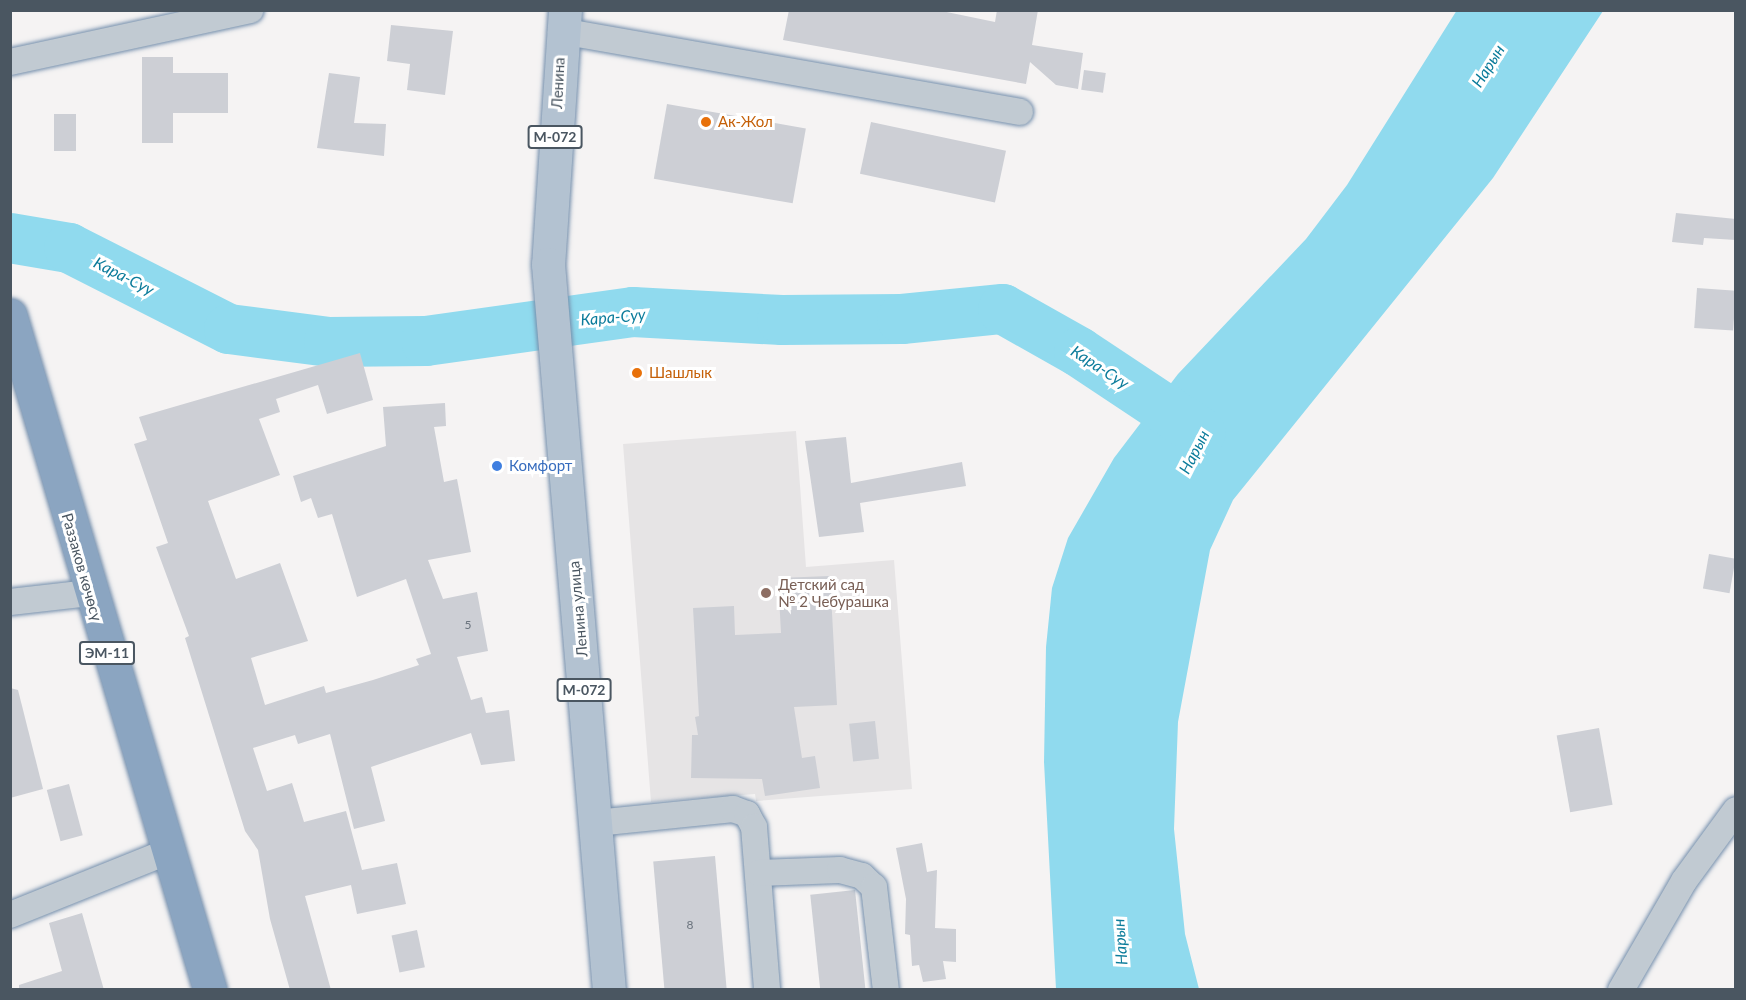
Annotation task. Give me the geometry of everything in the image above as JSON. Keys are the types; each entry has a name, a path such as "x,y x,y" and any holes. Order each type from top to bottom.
{"highway":[{"name":"Раззаков көчөсү","path":"10,315 89,593 210,990"}],"main road":[{"name":"Ленина","path":"548,264 563,21"},
{"name":"Ленина улица","path":"548,264 609,990"}],"street":[{"path":"10,62 250,10"},
{"path":"563,21 1020,112"},
{"path":"10,602 89,593"},
{"path":"1621,990 1684,881 1736,810"},
{"path":"596,823 740,812 747,814 754,827 767,990"},
{"path":"10,915 167,852"},
{"path":"759,873 840,870 862,876 874,887 886,990"}],"shaded area":[{"name":"Детский сад № 2 Чебурашка","path":"796,431 806,567 894,560 912,789 756,801 755,794 651,802 623,444"}],"water":[{"name":"Нарын","path":"1457,10 1603,11 1493,178 1233,500 1210,550 1178,722 1174,829 1185,934 1199,989 1056,989 1044,762 1046,647 1052,588 1068,538 1114,458 1178,374 1306,239 1347,185"}],"building":[{"path":"789,10 937,10 995,22 997,10 1038,10 1032,45 1083,53 1078,89 1056,85 1030,62 1026,84 783,40"},
{"path":"391,25 453,31 445,95 407,90 410,64 387,61"},
{"path":"142,57 173,57 173,73 228,73 228,113 173,113 173,143 142,143"},
{"path":"1084,70 1106,73 1103,93 1081,90"},
{"path":"329,73 360,77 354,123 386,124 384,156 317,148"},
{"path":"667,104 806,128 793,203 654,179"},
{"path":"54,114 76,114 76,151 54,151"},
{"path":"871,122 1006,151 995,203 860,174"},
{"path":"1676,213 1736,219 1736,240 1704,238 1703,245 1672,242"},
{"path":"1697,288 1736,291 1733,331 1694,328"},
{"path":"360,353 373,400 327,414 318,385 276,399 280,412 259,419 280,475 208,501 236,579 280,563 308,641 251,658 265,705 324,686 326,693 373,680 419,665 416,659 431,654 406,579 357,597 332,514 318,518 311,498 301,502 293,476 386,446 383,407 445,403 446,426 434,427 444,482 457,479 471,552 428,560 443,599 477,592 488,651 457,657 471,700 482,697 486,713 509,710 515,761 481,765 471,733 371,767 385,821 354,829 330,734 298,744 295,735 253,748 267,791 292,783 304,822 346,811 362,870 397,863 406,904 357,914 351,885 305,896 331,990 290,990 270,919 258,850 245,831 185,638 189,636 156,547 168,543 134,444 147,440 139,417"},
{"path":"846,437 851,483 962,462 966,486 860,503 864,532 819,537 805,441"},
{"path":"1709,554 1736,559 1730,593 1703,588"},
{"path":"830,576 837,705 794,707 802,758 815,756 820,788 765,796 762,779 691,778 692,735 698,735 695,717 699,716 693,608 734,606 735,635 781,633 778,578"},
{"path":"10,688 18,690 43,789 10,798"},
{"path":"875,721 879,759 853,762 849,724"},
{"path":"1599,728 1613,805 1570,812 1557,735"},
{"path":"69,784 83,835 61,841 47,790"},
{"path":"922,843 927,872 937,870 935,928 956,929 956,962 943,961 946,979 923,982 919,965 912,966 910,935 905,934 906,899 896,848"},
{"path":"715,856 727,989 664,990 653,861"},
{"path":"855,890 865,989 820,990 810,895"},
{"path":"82,913 104,990 19,990 19,985 62,971 49,923"},
{"path":"417,930 425,967 399,973 392,935"}],"waterway":[{"name":"Кара-Суу","path":"10,238 69,248 229,329 329,342 426,341 633,312 782,320 902,319 1003,309 1079,352 1201,433"}],"place":[{"name":"Ак-Жол","path":"706,122"},
{"name":"Шашлык","path":"637,373"},
{"name":"Комфорт","path":"497,466"},
{"name":"Детский сад № 2 Чебурашка","path":"766,593"}]}
